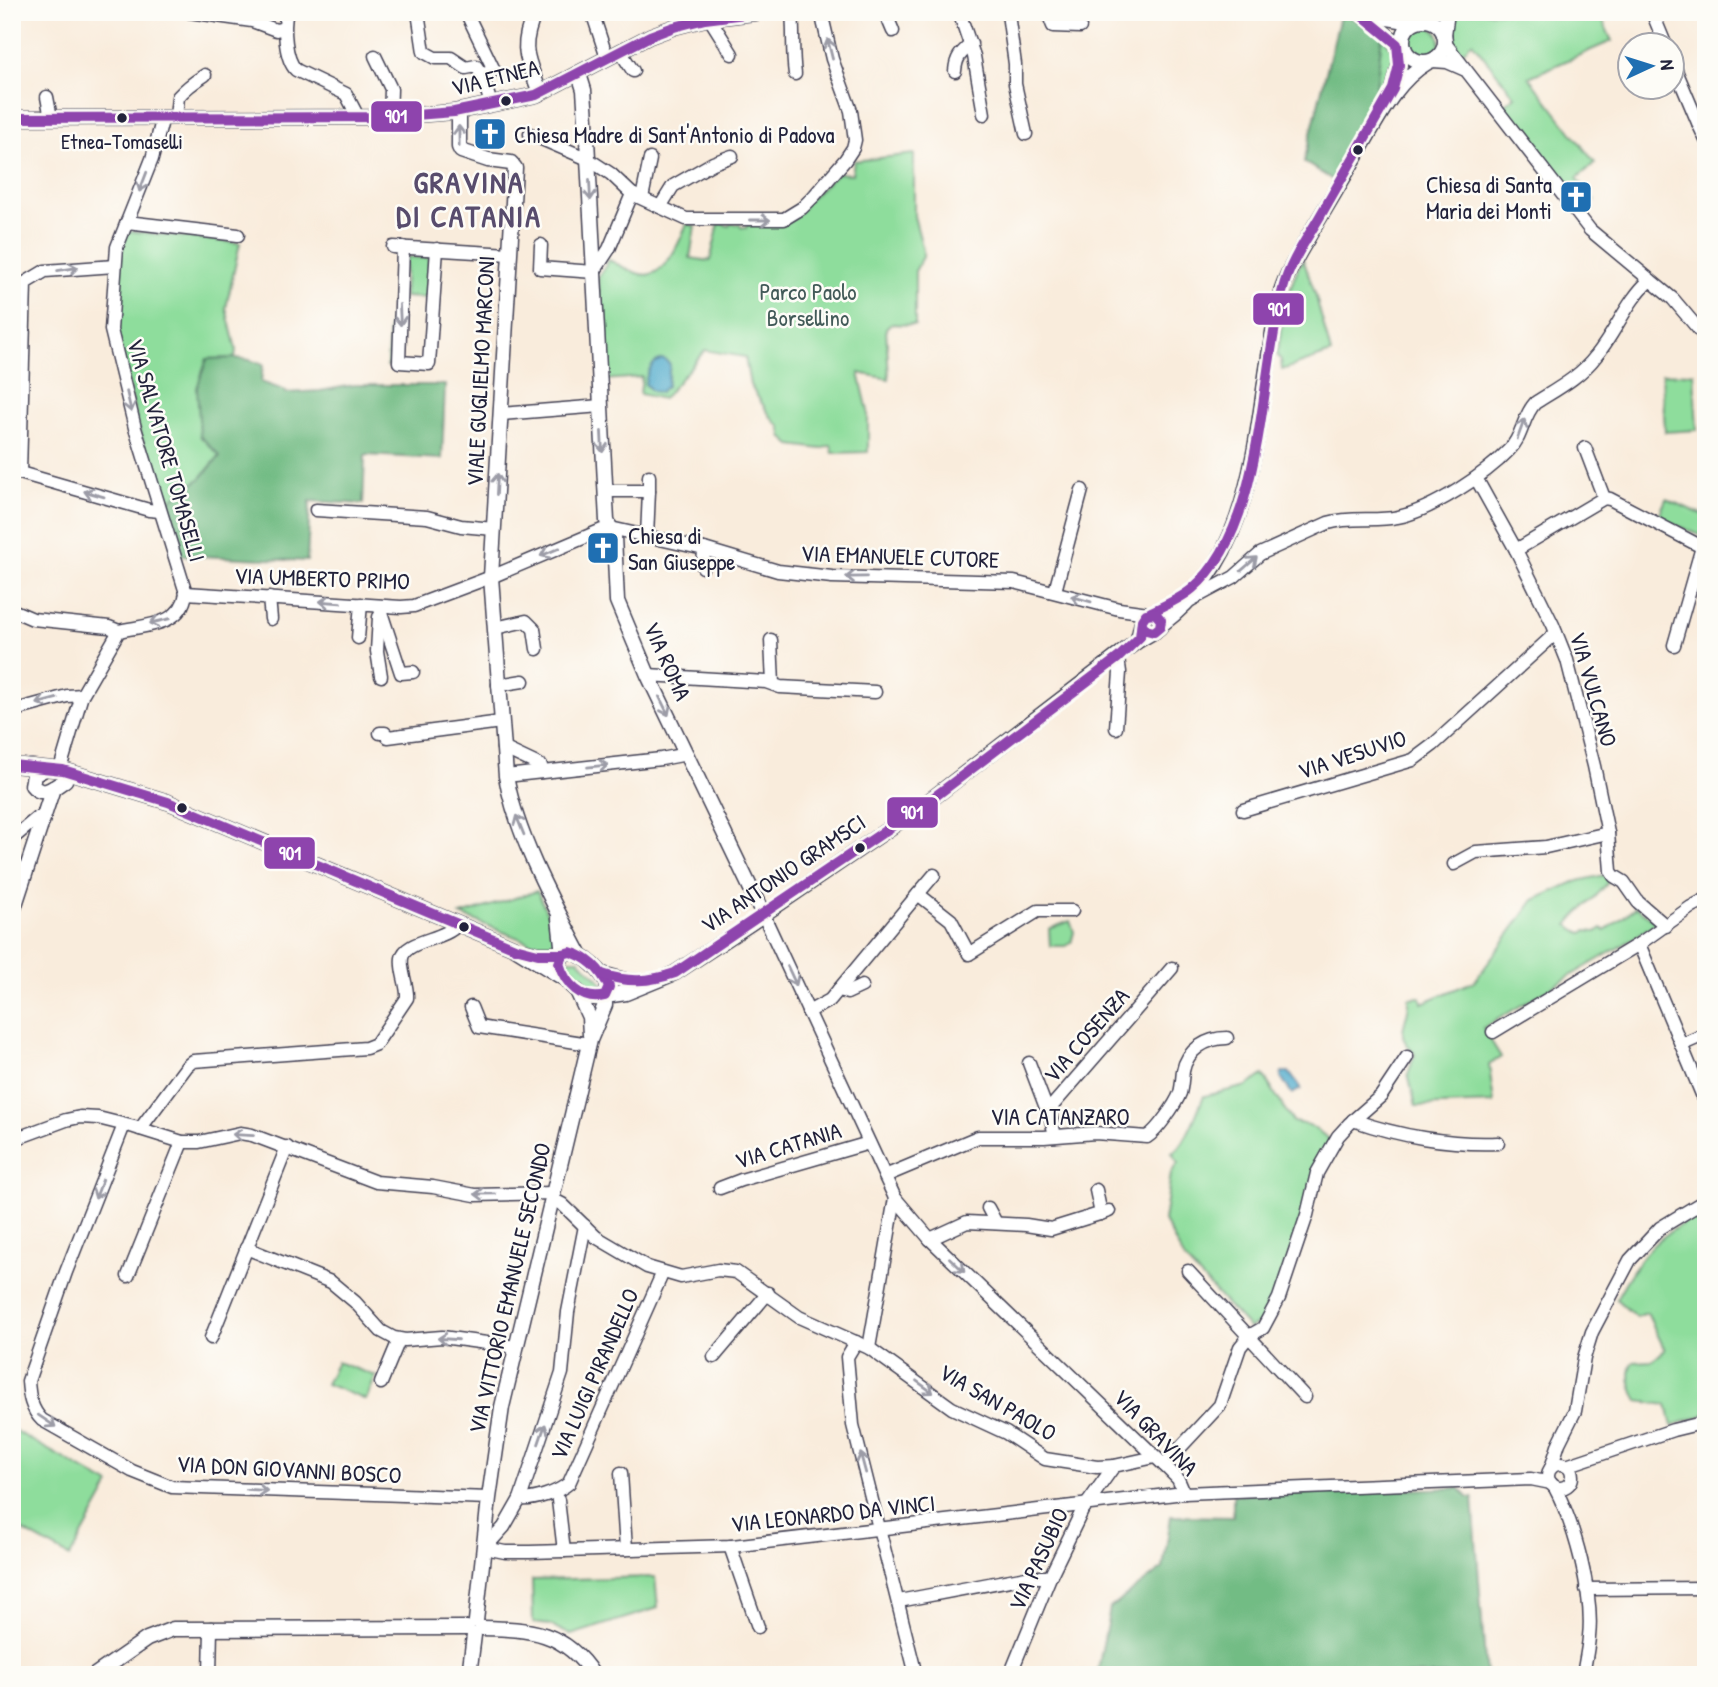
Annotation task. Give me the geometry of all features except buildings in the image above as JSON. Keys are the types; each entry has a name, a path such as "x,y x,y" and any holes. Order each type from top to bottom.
{"main road":[{"path":"535,12 526,34 527,58 540,93"},
{"name":"VIA ETNEA","path":"12,118 390,117 459,111 540,93 620,51 674,27 706,17 763,12"},
{"path":"1151,621 1191,600 1229,540 1245,494 1283,287 1300,251 1387,104 1411,73 1441,54 1447,12"},
{"path":"1387,104 1397,75 1404,33 1420,19 1439,26 1445,39"},
{"path":"1400,49 1413,60 1430,62"},
{"name":"VIA ROMA","path":"579,74 584,90 597,263 605,491 607,521 614,536 617,601 648,675 763,915"},
{"name":"VIALE GUGLIELMO MARCONI","path":"459,111 461,151 488,160 511,163 515,168 491,577"},
{"path":"1151,621 1208,576"},
{"path":"491,577 509,797 559,914 582,956 602,974 609,987 609,999 592,999 515,948"},
{"name":"VIA ANTONIO GRAMSCI","path":"609,999 675,972 925,804 1118,658 1136,642 1151,621"},
{"path":"12,765 43,770 60,777 101,780 187,810 515,948 538,954 570,952 582,956"},
{"path":"36,835 34,775 43,770"},
{"path":"12,772 45,792 60,777"},
{"path":"12,914 27,874 36,835 60,777"},
{"path":"559,914 563,954 559,963 565,979"},
{"path":"602,974 628,981 651,982"},
{"name":"VIA VITTORIO EMANUELE SECONDO","path":"576,990 589,1017 590,1042"},
{"name":"VIA VITTORIO EMANUELE SECONDO","path":"469,1675 498,1431 590,1042 609,999"},
{"path":"105,1672 147,1639 162,1632 181,1629 475,1628 541,1634 561,1640 582,1659 593,1675"}],"street":[{"path":"189,12 252,21 276,30 284,28"},
{"path":"287,12 284,28 291,64 296,70 346,94 358,117"},
{"path":"418,12 424,52 435,58 451,58 466,68 476,66 482,75 491,104"},
{"path":"466,12 493,66 494,70 482,75"},
{"path":"592,12 607,58"},
{"path":"792,12 795,74"},
{"path":"530,134 588,159 637,196 692,220 784,219 802,208 845,160 855,140 851,111 832,59 821,12"},
{"path":"885,12 892,31"},
{"path":"959,12 971,44 984,114"},
{"path":"1002,12 1007,14 1015,64 1015,84 1026,134"},
{"path":"1051,12 1054,26 1080,27"},
{"path":"1652,12 1660,32"},
{"path":"1359,13 1420,19"},
{"path":"1359,13 1400,49"},
{"path":"706,17 732,54"},
{"path":"1445,39 1466,71 1590,230 1681,307 1706,338"},
{"path":"954,71 955,60 961,51 971,44"},
{"path":"620,51 633,71"},
{"path":"375,55 391,89 390,117"},
{"path":"1430,62 1455,65 1466,71"},
{"name":"VIA SALVATORE TOMASELLI","path":"186,593 135,428 111,330 117,247 178,97 205,75"},
{"path":"1686,89 1703,123 1706,140"},
{"path":"47,97 51,118"},
{"path":"660,207 673,186 713,163 732,156"},
{"path":"541,245 540,268 597,263 637,196 650,159"},
{"path":"127,222 238,235"},
{"path":"437,249 429,364 399,362 398,247 437,249 509,254"},
{"path":"114,266 45,271 25,284 16,472 160,511"},
{"path":"1191,600 1234,577 1260,554 1328,523 1339,519 1385,519 1410,514 1476,478 1511,449 1528,411 1535,403 1588,366 1624,317 1635,294 1650,280"},
{"path":"501,414 601,406"},
{"path":"1586,448 1604,498"},
{"path":"647,537 649,476"},
{"name":"VIA VULCANO","path":"1476,478 1516,550 1567,660 1608,833 1611,871 1624,882 1638,902 1666,926"},
{"path":"1055,591 1082,490"},
{"path":"605,491 649,491"},
{"path":"1516,550 1604,498 1702,547 1674,645"},
{"path":"316,510 427,517 461,526 494,529"},
{"name":"VIA EMANUELE CUTORE","path":"610,529 704,549 794,574 1014,582 1055,591 1151,621"},
{"name":"VIA UMBERTO PRIMO","path":"186,593 414,606 610,529"},
{"path":"703,567 704,549"},
{"path":"12,610 33,619 108,627 118,631 172,618 182,608 186,593"},
{"path":"269,598 271,619"},
{"path":"358,638 361,604"},
{"path":"379,606 401,673 413,672"},
{"path":"379,606 377,651 381,676"},
{"path":"495,628 526,621 534,629 537,649"},
{"path":"60,777 82,695 118,631"},
{"name":"VIA VESUVIO","path":"1243,810 1413,760 1556,633"},
{"path":"771,640 774,684"},
{"path":"1116,728 1120,672 1118,658"},
{"path":"648,675 774,684 780,687 875,692"},
{"path":"498,685 523,681"},
{"path":"12,711 67,696 82,695"},
{"path":"380,733 385,733 388,737 501,722"},
{"path":"503,748 541,766 541,772"},
{"path":"506,776 687,754"},
{"path":"12,839 37,818"},
{"path":"1454,864 1476,852 1546,847 1608,833"},
{"path":"808,1012 830,1000 934,875"},
{"path":"918,894 951,920 969,954 1038,911 1072,911"},
{"path":"1493,1032 1639,944 1691,906 1706,899"},
{"name":"VIA ROMA","path":"763,915 895,1198 909,1216"},
{"path":"141,1129 193,1061 366,1048 376,1044 407,998 402,963 404,953 410,947 451,932 457,925"},
{"path":"1639,944 1706,1104"},
{"name":"VIA COSENZA","path":"1055,1136 1051,1112 1053,1105 1172,968"},
{"path":"839,989 848,993 862,986"},
{"path":"471,1007 480,1027 590,1042"},
{"path":"1681,1045 1706,1034"},
{"name":"VIA CATANZARO","path":"885,1176 978,1137 1106,1134 1142,1138 1151,1135 1180,1094 1183,1068 1192,1053 1206,1041 1227,1038"},
{"path":"1160,1461 1220,1405 1240,1347 1249,1336 1263,1328 1279,1298 1307,1215 1317,1173 1338,1136 1381,1096 1407,1058"},
{"path":"1029,1063 1045,1105 1051,1112"},
{"path":"12,1140 66,1120 80,1117 98,1118 182,1142 199,1142 240,1133 253,1135 376,1182 391,1185 433,1187 475,1195 552,1196"},
{"path":"1353,1120 1418,1136 1472,1144 1498,1143"},
{"name":"VIA DON GIOVANNI BOSCO","path":"124,1125 66,1272 28,1381 29,1396 35,1413 42,1420 132,1471 172,1487 489,1498"},
{"path":"128,1276 182,1142"},
{"name":"VIA CATANIA","path":"720,1188 869,1143"},
{"path":"211,1338 288,1147"},
{"path":"930,1239 967,1222 1051,1229 1105,1213 1096,1190"},
{"name":"VIA SAN PAOLO","path":"552,1196 596,1237 630,1258 663,1272 681,1277 727,1269 746,1278 799,1317 869,1348 953,1408 1006,1433 1045,1459 1097,1467 1160,1461"},
{"path":"869,1348 895,1198"},
{"path":"1583,1675 1590,1636 1586,1589 1559,1475 1559,1443 1575,1411 1584,1358 1592,1332 1630,1260 1660,1228 1706,1200"},
{"path":"988,1208 996,1223"},
{"path":"891,1218 909,1216"},
{"name":"VIA GRAVINA","path":"909,1216 1178,1479 1184,1493 1531,1479 1559,1475"},
{"path":"485,1548 504,1527 520,1499 562,1373 568,1311 585,1226"},
{"path":"246,1248 331,1282 355,1302 381,1331 399,1340 442,1337 516,1347"},
{"path":"1188,1271 1305,1397"},
{"name":"VIA LUIGI PIRANDELLO","path":"520,1499 526,1500 557,1490 569,1483 663,1272"},
{"path":"714,1357 770,1295"},
{"path":"381,1382 399,1340"},
{"path":"856,1342 846,1357 853,1425 916,1675"},
{"path":"1559,1475 1675,1436 1706,1422"},
{"name":"VIA PASUBIO","path":"1010,1675 1050,1577 1082,1511 1114,1466"},
{"path":"621,1473 626,1549"},
{"name":"VIA LEONARDO DA VINCI","path":"485,1548 505,1552 730,1546 1184,1493"},
{"path":"558,1500 564,1551"},
{"path":"730,1546 758,1627"},
{"path":"898,1601 1026,1577 1050,1577"},
{"path":"1586,1589 1706,1588"},
{"path":"210,1675 211,1628"}],"green space":[{"path":"1341,12 1382,35 1373,114 1333,180 1304,162"},
{"path":"1453,12 1599,12 1612,41 1529,77 1595,163 1577,178 1595,201 1582,211 1501,107 1515,96 1472,42 1460,55 1452,38"},
{"path":"1424,26 1435,31 1440,42 1435,53 1424,58 1413,53 1408,42 1413,31"},
{"path":"1382,35 1395,54 1388,89 1373,114"},
{"name":"Parco Paolo Borsellino","path":"914,154 914,216 923,250 923,257 915,271 915,325 890,324 886,328 889,379 859,373 868,411 868,452 833,453 831,445 821,449 791,445 783,438 780,426 773,420 750,385 745,357 705,350 663,399 640,394 642,377 604,380 603,371 607,368 607,363 603,359 598,278 609,260 640,274 649,275 656,272 670,258 687,224 695,226 690,258 710,261 719,223 729,226 739,224 746,228 748,224 783,225 837,173 852,174 854,161"},
{"path":"128,231 240,243 226,308 236,349 235,358 207,359 220,455 201,478 163,505 138,426 116,329 120,251"},
{"path":"406,257 429,258 427,298 404,297"},
{"path":"1303,259 1331,353 1282,370 1281,360 1277,355 1283,318 1289,293"},
{"path":"389,322 397,325 395,366 387,366"},
{"path":"235,358 263,365 261,382 286,393 354,385 445,385 442,459 365,455 363,504 310,501 307,561 180,555 163,505 201,478 220,456 200,436 197,388 207,359"},
{"path":"1694,373 1697,430 1665,432 1662,374"},
{"path":"1666,499 1706,516 1702,536 1658,518"},
{"path":"1604,875 1609,881 1568,925 1582,933 1596,932 1602,928 1605,931 1635,908 1634,906 1657,922 1483,1028 1501,1057 1489,1065 1494,1103 1416,1106 1408,1074 1415,1054 1404,1039 1403,1033 1409,998 1421,997 1422,1003 1475,981 1534,900 1574,882"},
{"path":"537,891 556,932 556,943 548,948 461,915"},
{"path":"1070,921 1074,932 1071,943 1066,946 1050,946 1049,929"},
{"path":"567,959 578,959 602,982 603,990 590,993 567,971"},
{"path":"1263,1075 1293,1122 1309,1125 1331,1140 1276,1296 1263,1321 1249,1328 1185,1260 1164,1221 1171,1173 1178,1163 1172,1153 1186,1136 1204,1096 1247,1086"},
{"path":"1706,1210 1706,1414 1672,1426 1667,1405 1638,1401 1630,1377 1634,1362 1652,1361 1665,1350 1647,1313 1636,1317 1616,1299 1635,1267 1652,1246"},
{"path":"337,1362 376,1376 366,1400 326,1384"},
{"path":"12,1429 110,1485 70,1557 12,1525"},
{"path":"1459,1488 1469,1498 1473,1498 1486,1675 1097,1675 1110,1608 1163,1568 1171,1516 1233,1517 1233,1495"},
{"path":"655,1577 658,1608 571,1635 550,1625 533,1623 532,1580"}],"water":[{"path":"664,359 670,364 667,386 660,392 652,391 645,384 648,371 656,362"},
{"path":"1282,1072 1289,1072 1301,1089 1292,1094 1281,1077"}],"transit line":[{"name":"901","path":"12,118 390,117 454,112 536,95 650,36 674,27 705,19 761,12"},
{"name":"901","path":"1151,612 1192,589 1216,562 1234,528 1247,490 1256,448 1275,324 1289,270 1393,89 1399,65 1397,44 1358,12"},
{"name":"901","path":"602,974 638,980 675,973 925,804 1118,658 1140,637 1142,620 1146,614 1155,613 1161,620 1160,627 1154,632 1146,630 1142,624"},
{"name":"901","path":"12,765 63,770 168,802 515,948 538,954 563,954"},
{"name":"901","path":"570,952 583,957 602,975 609,987 605,996 582,994 565,978 559,963 563,954 570,952"}],"place":[{"name":"Etnea-Tomaselli","path":"122,118"},
{"name":"Chiesa Madre di Sant'Antonio di Padova","path":"490,134"},
{"name":"Chiesa di Santa Maria dei Monti","path":"1576,197"},
{"name":"Chiesa di San Giuseppe","path":"603,548"}],"district":[{"name":"GRAVINA DI CATANIA","path":"469,199"}]}
